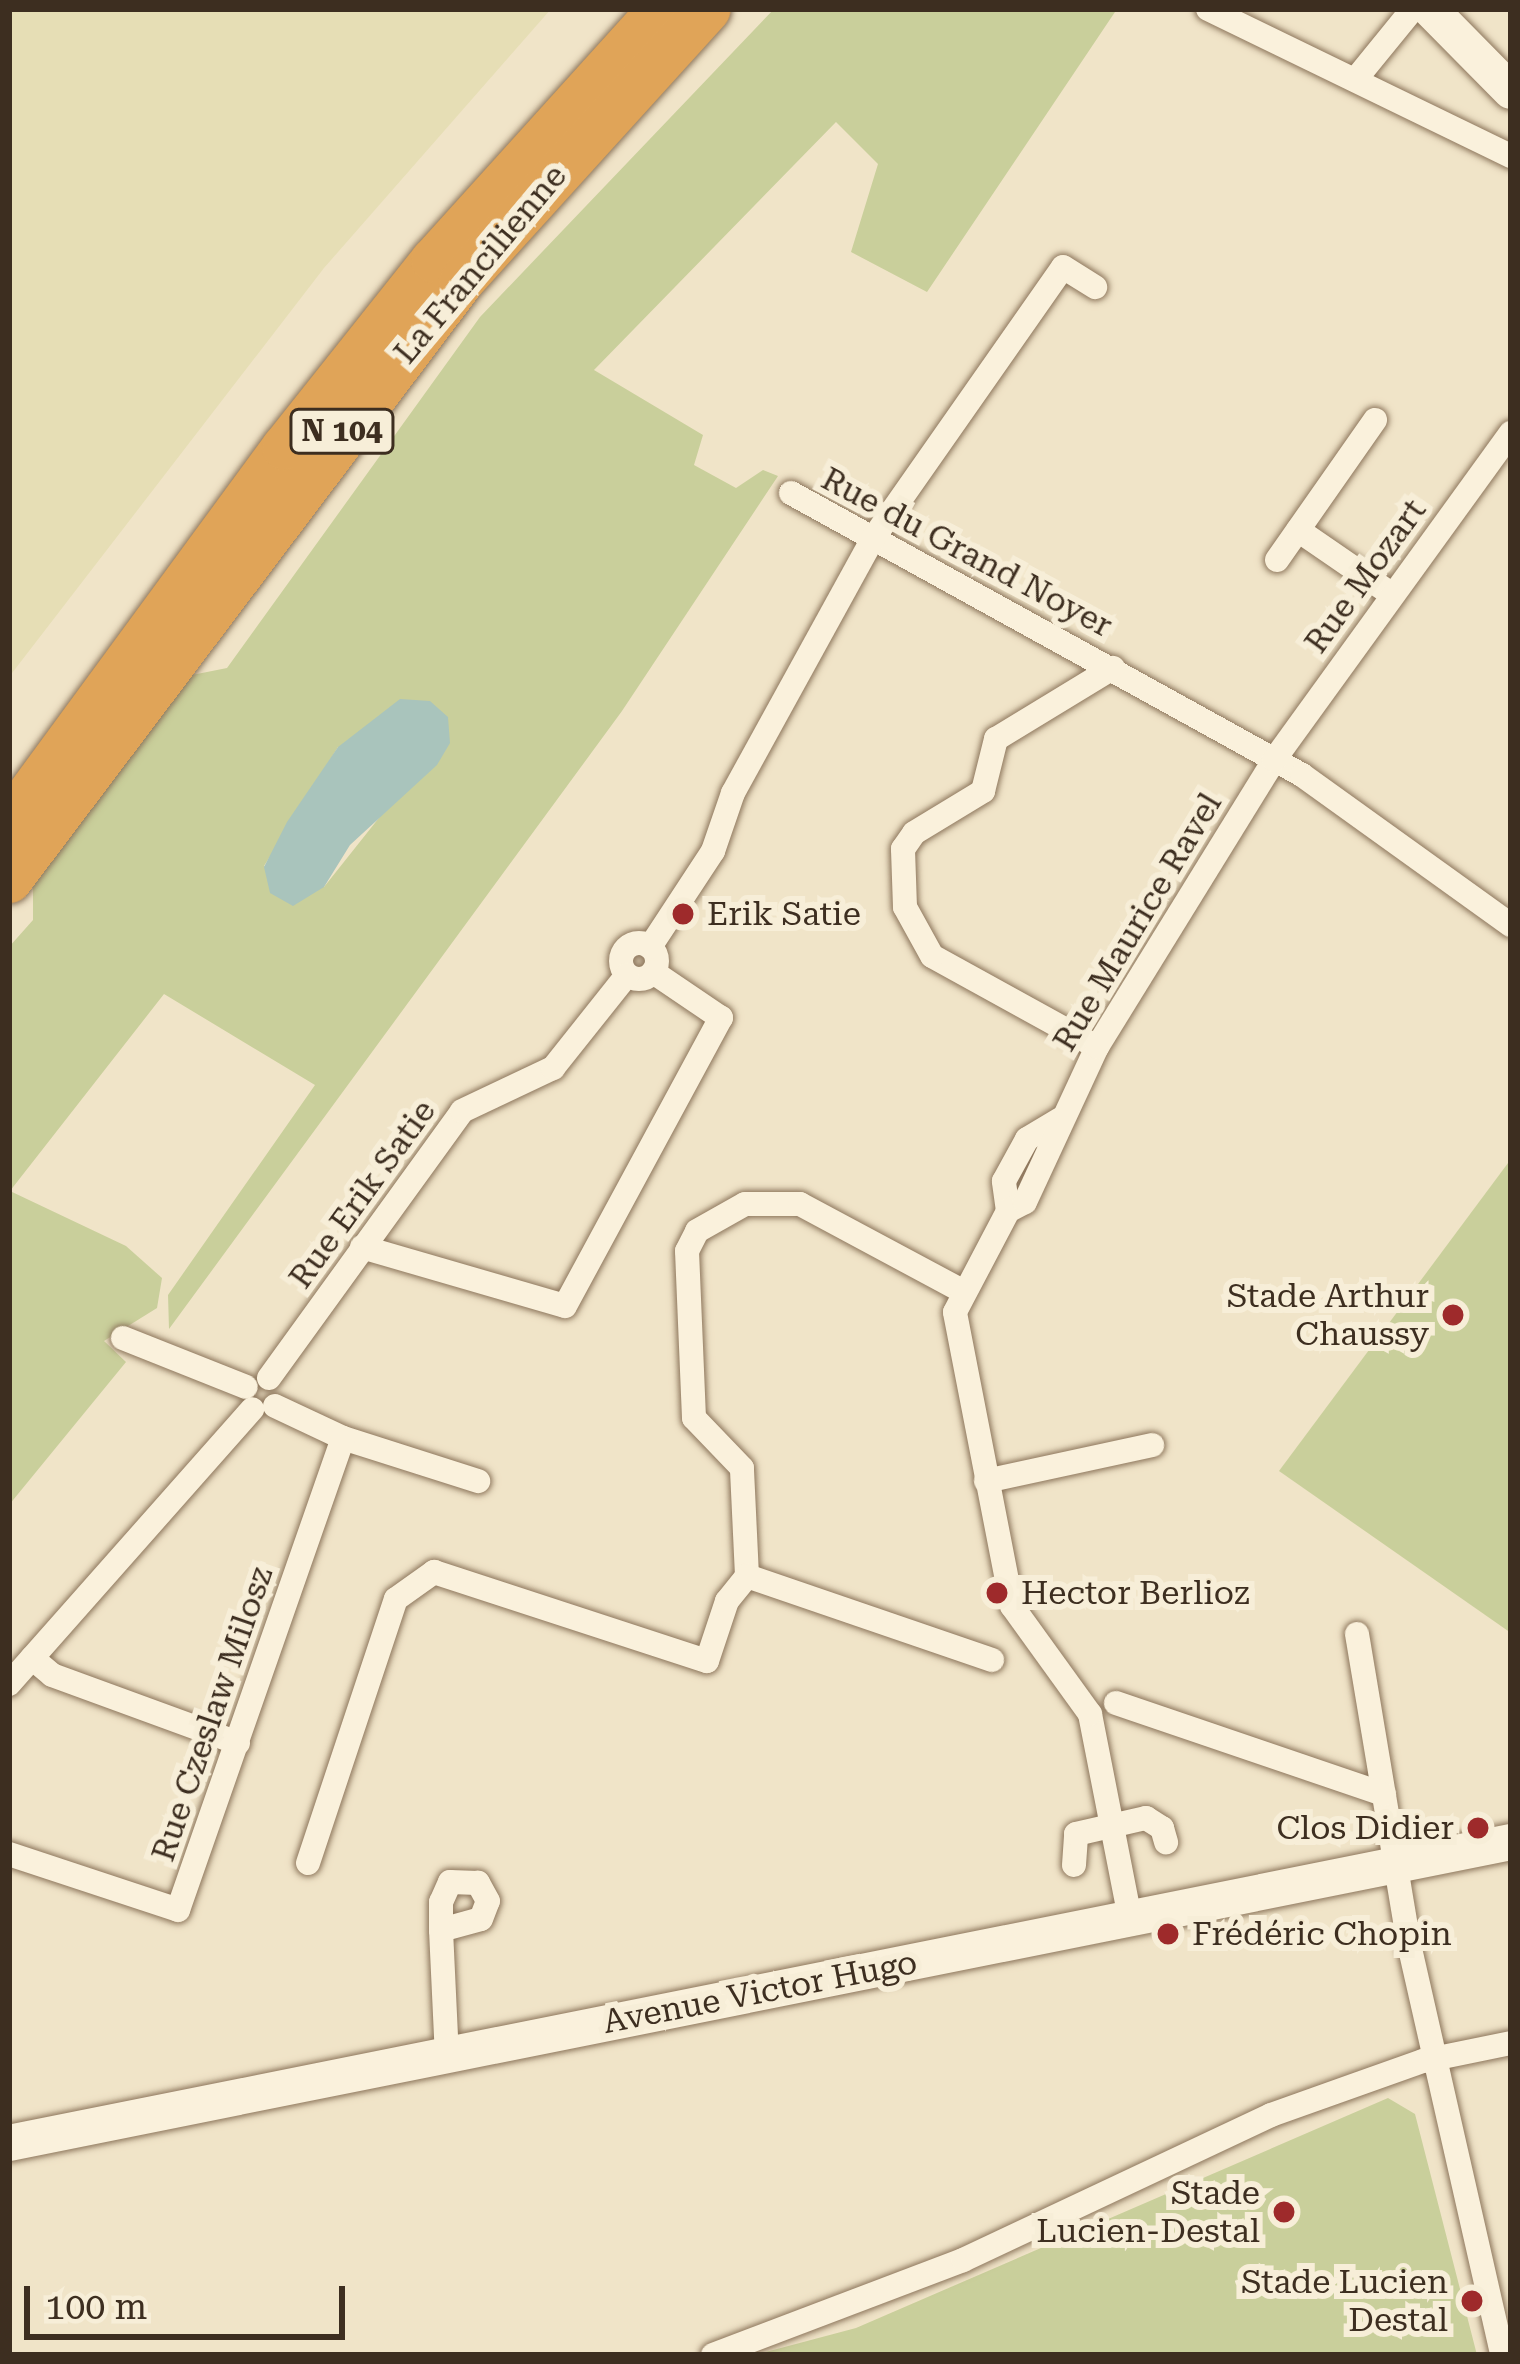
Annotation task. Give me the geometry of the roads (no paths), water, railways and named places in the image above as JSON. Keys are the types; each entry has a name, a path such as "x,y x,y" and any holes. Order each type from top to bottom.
{"highway":[{"name":"La Francilienne","path":"9,821 419,277 660,9"},
{"name":"La Francilienne","path":"9,880 461,281 709,9"}],"main road":[{"path":"1430,9 1511,91"},
{"name":"Avenue Victor Hugo","path":"9,2143 1511,1842"}],"street":[{"path":"1208,9 1511,156"},
{"path":"1355,80 1413,9"},
{"name":"Rue Erik Satie","path":"9,1684 261,1395 362,1246 463,1112 553,1068 643,965 712,851 734,793 872,540 1063,267 1095,287"},
{"path":"1277,560 1376,420"},
{"name":"Rue Mozart","path":"1274,760 1511,433"},
{"name":"Rue du Grand Noyer","path":"791,494 1274,760"},
{"path":"1298,530 1391,594"},
{"path":"1097,1047 932,956 905,907 903,849 914,833 982,791 996,739 1113,668"},
{"path":"1274,760 1511,925"},
{"name":"Rue Maurice Ravel","path":"1130,1918 1095,1731 1074,1690 1045,1661 1012,1606 956,1334 964,1292 1008,1211 1004,1181 1021,1150 1060,1119 1097,1047 1274,760"},
{"path":"362,1246 565,1306 721,1018 643,965"},
{"path":"308,1863 396,1598 434,1573 707,1661 728,1601 747,1576 742,1468 694,1418 688,1251 698,1231 745,1204 800,1204 964,1292"},
{"path":"123,1338 261,1395 343,1438 478,1481"},
{"name":"Rue Czeslaw Milosz","path":"9,1854 178,1910 343,1438"},
{"path":"986,1481 1152,1445"},
{"path":"747,1576 992,1660"},
{"path":"1357,1634 1396,1864 1502,2355"},
{"path":"32,1658 52,1675 238,1743"},
{"path":"1116,1703 1384,1794"},
{"path":"1074,1865 1076,1834 1146,1818 1162,1828 1166,1842"},
{"path":"441,1930 447,2055"},
{"path":"713,2355 963,2260 1271,2115 1436,2058 1511,2043"}],"water":[{"path":"400,699 430,701 448,717 450,743 437,765 350,845 324,887 293,906 270,893 264,867 287,822 338,747"}],"place":[{"name":"Erik Satie","path":"683,914"},
{"name":"Stade Arthur Chaussy","path":"1453,1315"},
{"name":"Hector Berlioz","path":"997,1593"},
{"name":"Clos Didier","path":"1478,1828"},
{"name":"Frédéric Chopin","path":"1168,1934"},
{"name":"Stade Lucien-Destal","path":"1284,2212"},
{"name":"Stade Lucien Destal","path":"1472,2301"}]}
